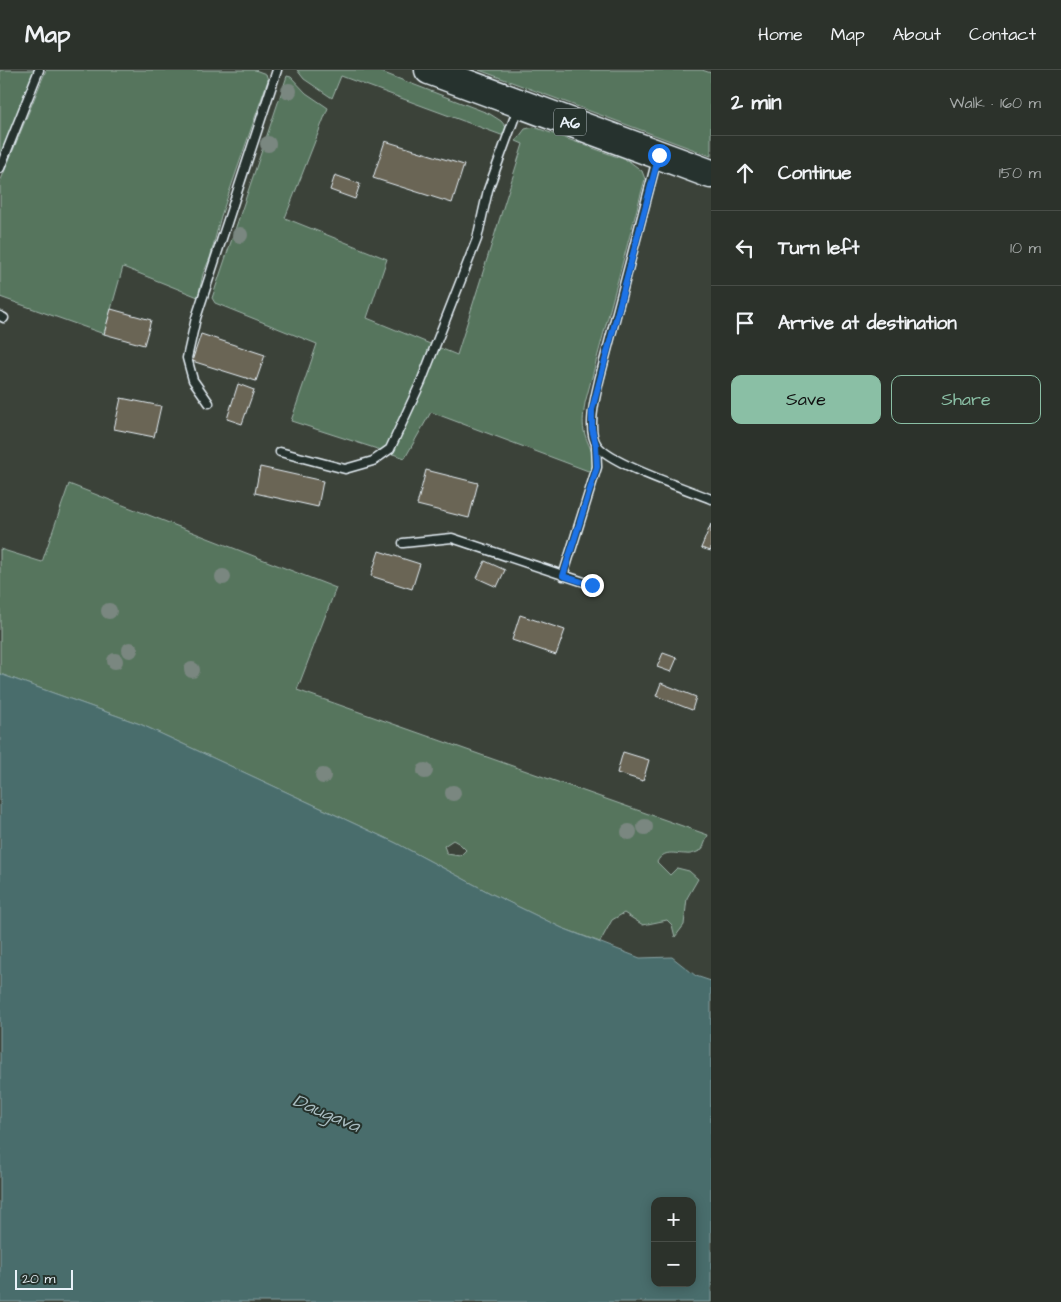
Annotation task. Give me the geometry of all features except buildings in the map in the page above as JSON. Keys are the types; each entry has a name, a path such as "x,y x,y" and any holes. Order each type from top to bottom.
{"highway":[{"name":"A6","path":"429,70 711,174"}],"lane":[{"path":"0,168 39,70"},
{"path":"210,404 193,380 187,358 196,318 276,70"},
{"path":"280,452 345,469 373,461 390,449 421,382 478,239 488,190 520,103"},
{"path":"563,576 597,467 596,445 592,429 592,410 659,155"},
{"path":"596,445 616,461 711,499"},
{"path":"403,543 452,538 592,585"}],"green space":[{"path":"0,70 35,70 0,156"},
{"path":"46,70 255,70 266,74 268,80 221,216 198,297 123,267 104,334 0,297 0,182"},
{"path":"297,70 376,70 490,114 501,121 506,127 504,136 341,76 332,98 304,79"},
{"path":"479,70 702,70 711,73 711,156"},
{"path":"287,76 291,77 306,93 328,108 285,218 387,259 367,318 457,355 523,144 516,141 525,129 534,127 629,161 642,171 645,179 585,403 583,428 593,460 591,472 431,412 405,458 291,421 317,344 215,303 212,298"},
{"path":"69,484 336,588 297,690 708,835 702,850 690,854 666,854 657,862 670,875 677,868 689,871 698,879 687,898 684,925 675,937 672,925 667,920 643,925 624,913 612,920 600,942 562,928 492,894 396,843 140,724 0,674 0,549 42,562","holes":["453,840 466,850 460,856 447,854 444,846"]}],"water":[{"name":"Daugava","path":"0,674 140,724 396,843 492,894 562,928 640,958 672,957 696,976 711,981 711,1302 0,1302"}],"route":[{"path":"592,585 563,576 597,467 596,445 592,429 592,410 659,155"}]}
